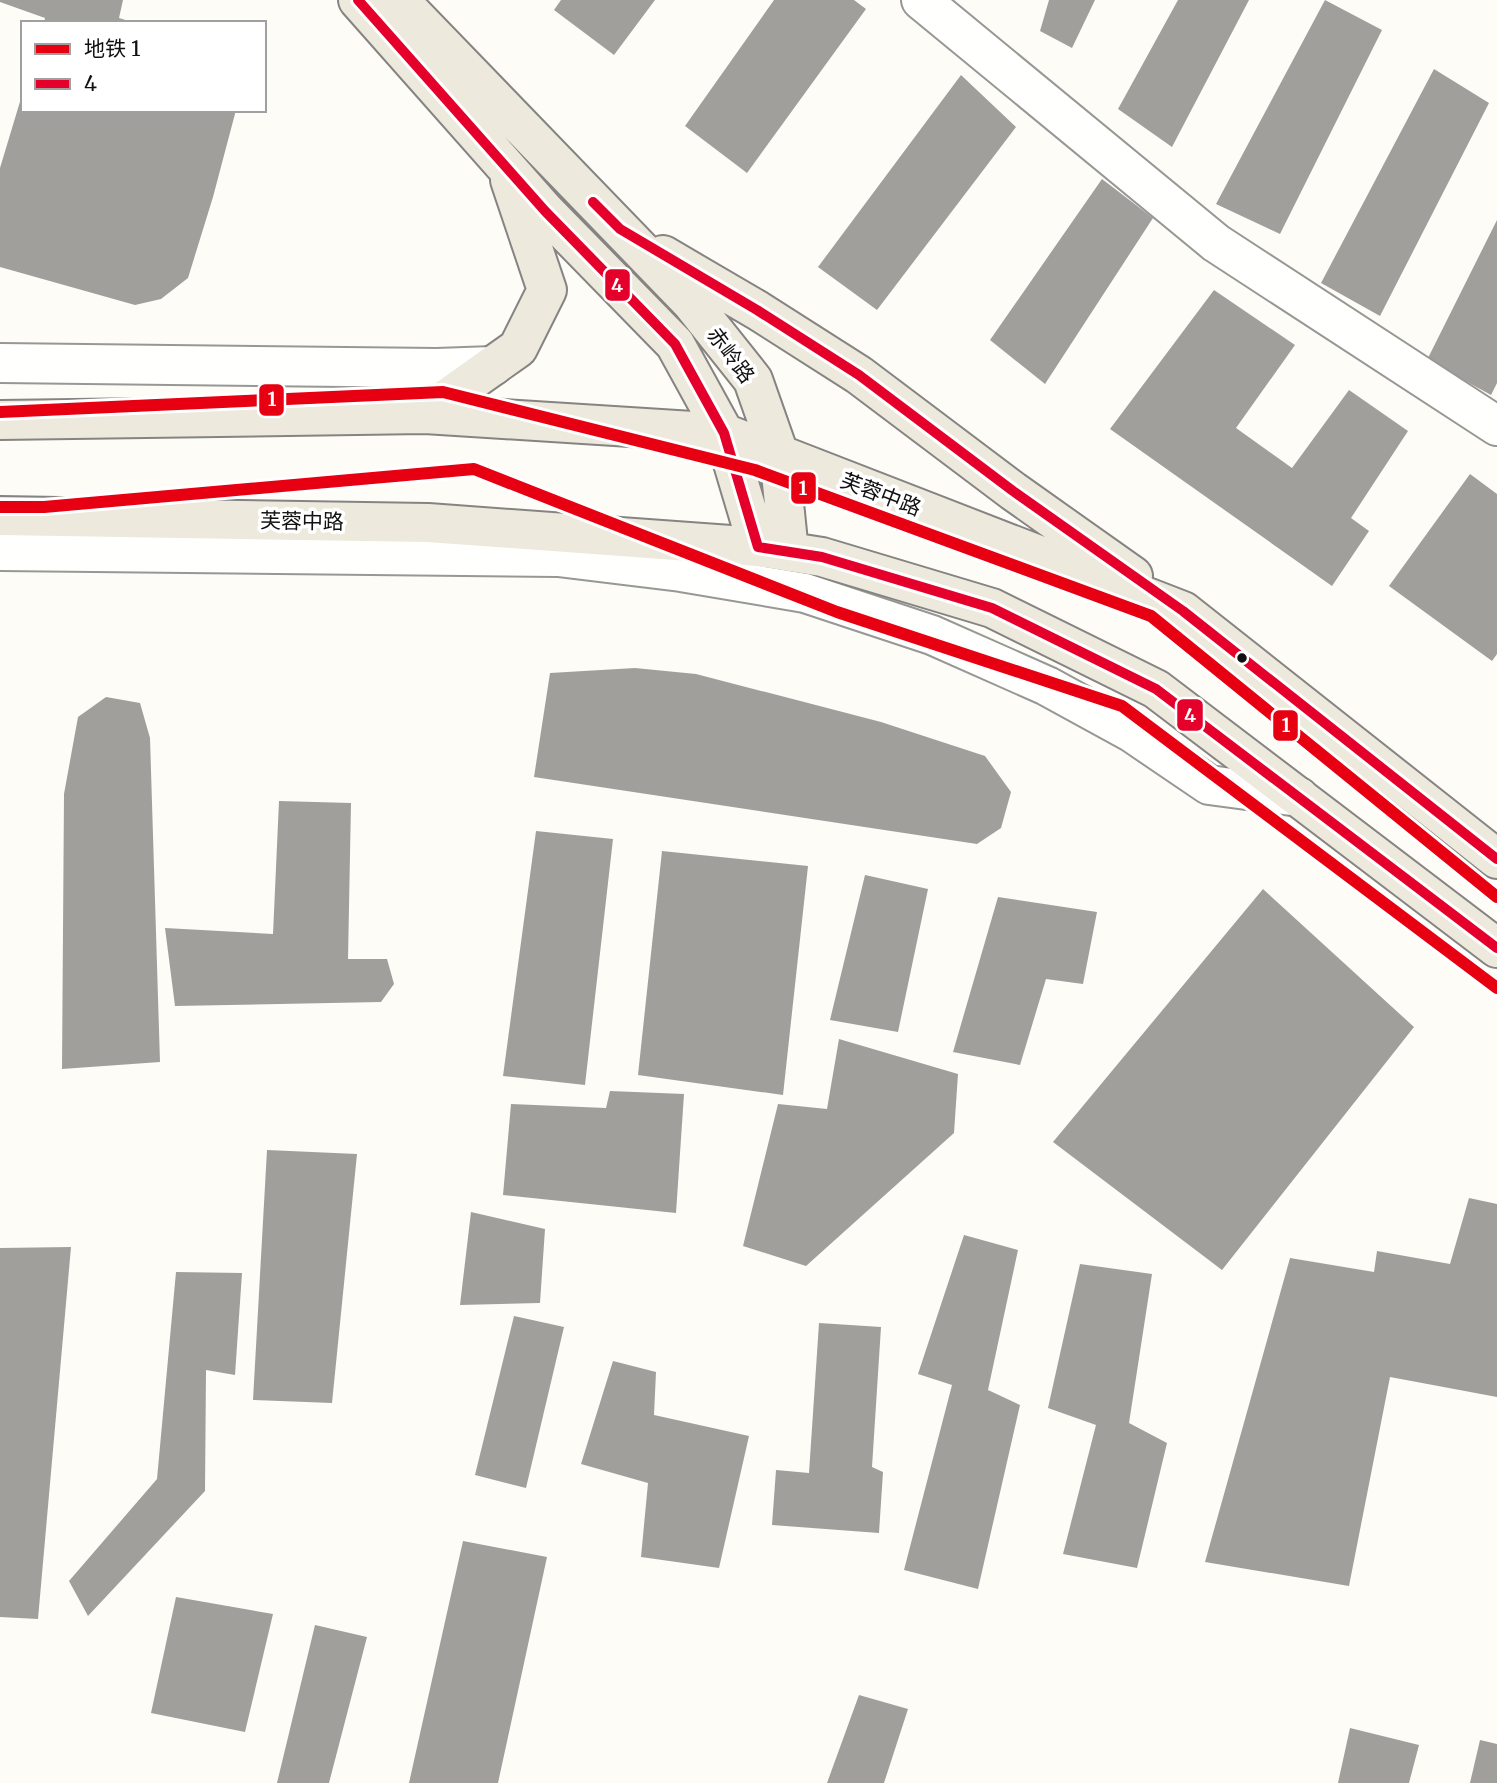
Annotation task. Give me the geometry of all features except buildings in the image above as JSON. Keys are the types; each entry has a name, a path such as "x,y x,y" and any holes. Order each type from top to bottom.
{"main road":[{"name":"赤岭路","path":"358,0 545,211 675,344 724,433 774,550"},
{"name":"赤岭路","path":"399,0 691,302 753,380 779,454 774,550"},
{"path":"425,414 518,348 547,290 505,165"},
{"name":"赤岭路","path":"620,229 757,310 859,375 1013,491 1183,611"},
{"name":"芙蓉中路","path":"0,420 425,414 724,433 1183,611 1497,859"},
{"name":"芙蓉中路","path":"0,516 428,523 774,550 822,557 992,608 1156,689 1497,948"}],"street":[{"path":"920,0 1216,243 1497,426"},
{"path":"0,363 437,368 493,366"},
{"path":"0,551 558,557 681,572 804,593 932,635 1047,686 1131,732 1209,785 1298,797"}],"metro line":[{"name":"1","path":"0,412 443,392 755,470 1151,616 1497,897"},
{"name":"1","path":"0,507 44,507 474,469 837,612 1122,706 1497,988"}],"transit line":[{"name":"4","path":"358,0 545,211 675,344 724,433 758,547 822,557 992,608 1156,689 1497,948"},
{"name":"4","path":"593,202 620,229 757,310 859,375 1013,491 1183,611 1497,859"}]}
